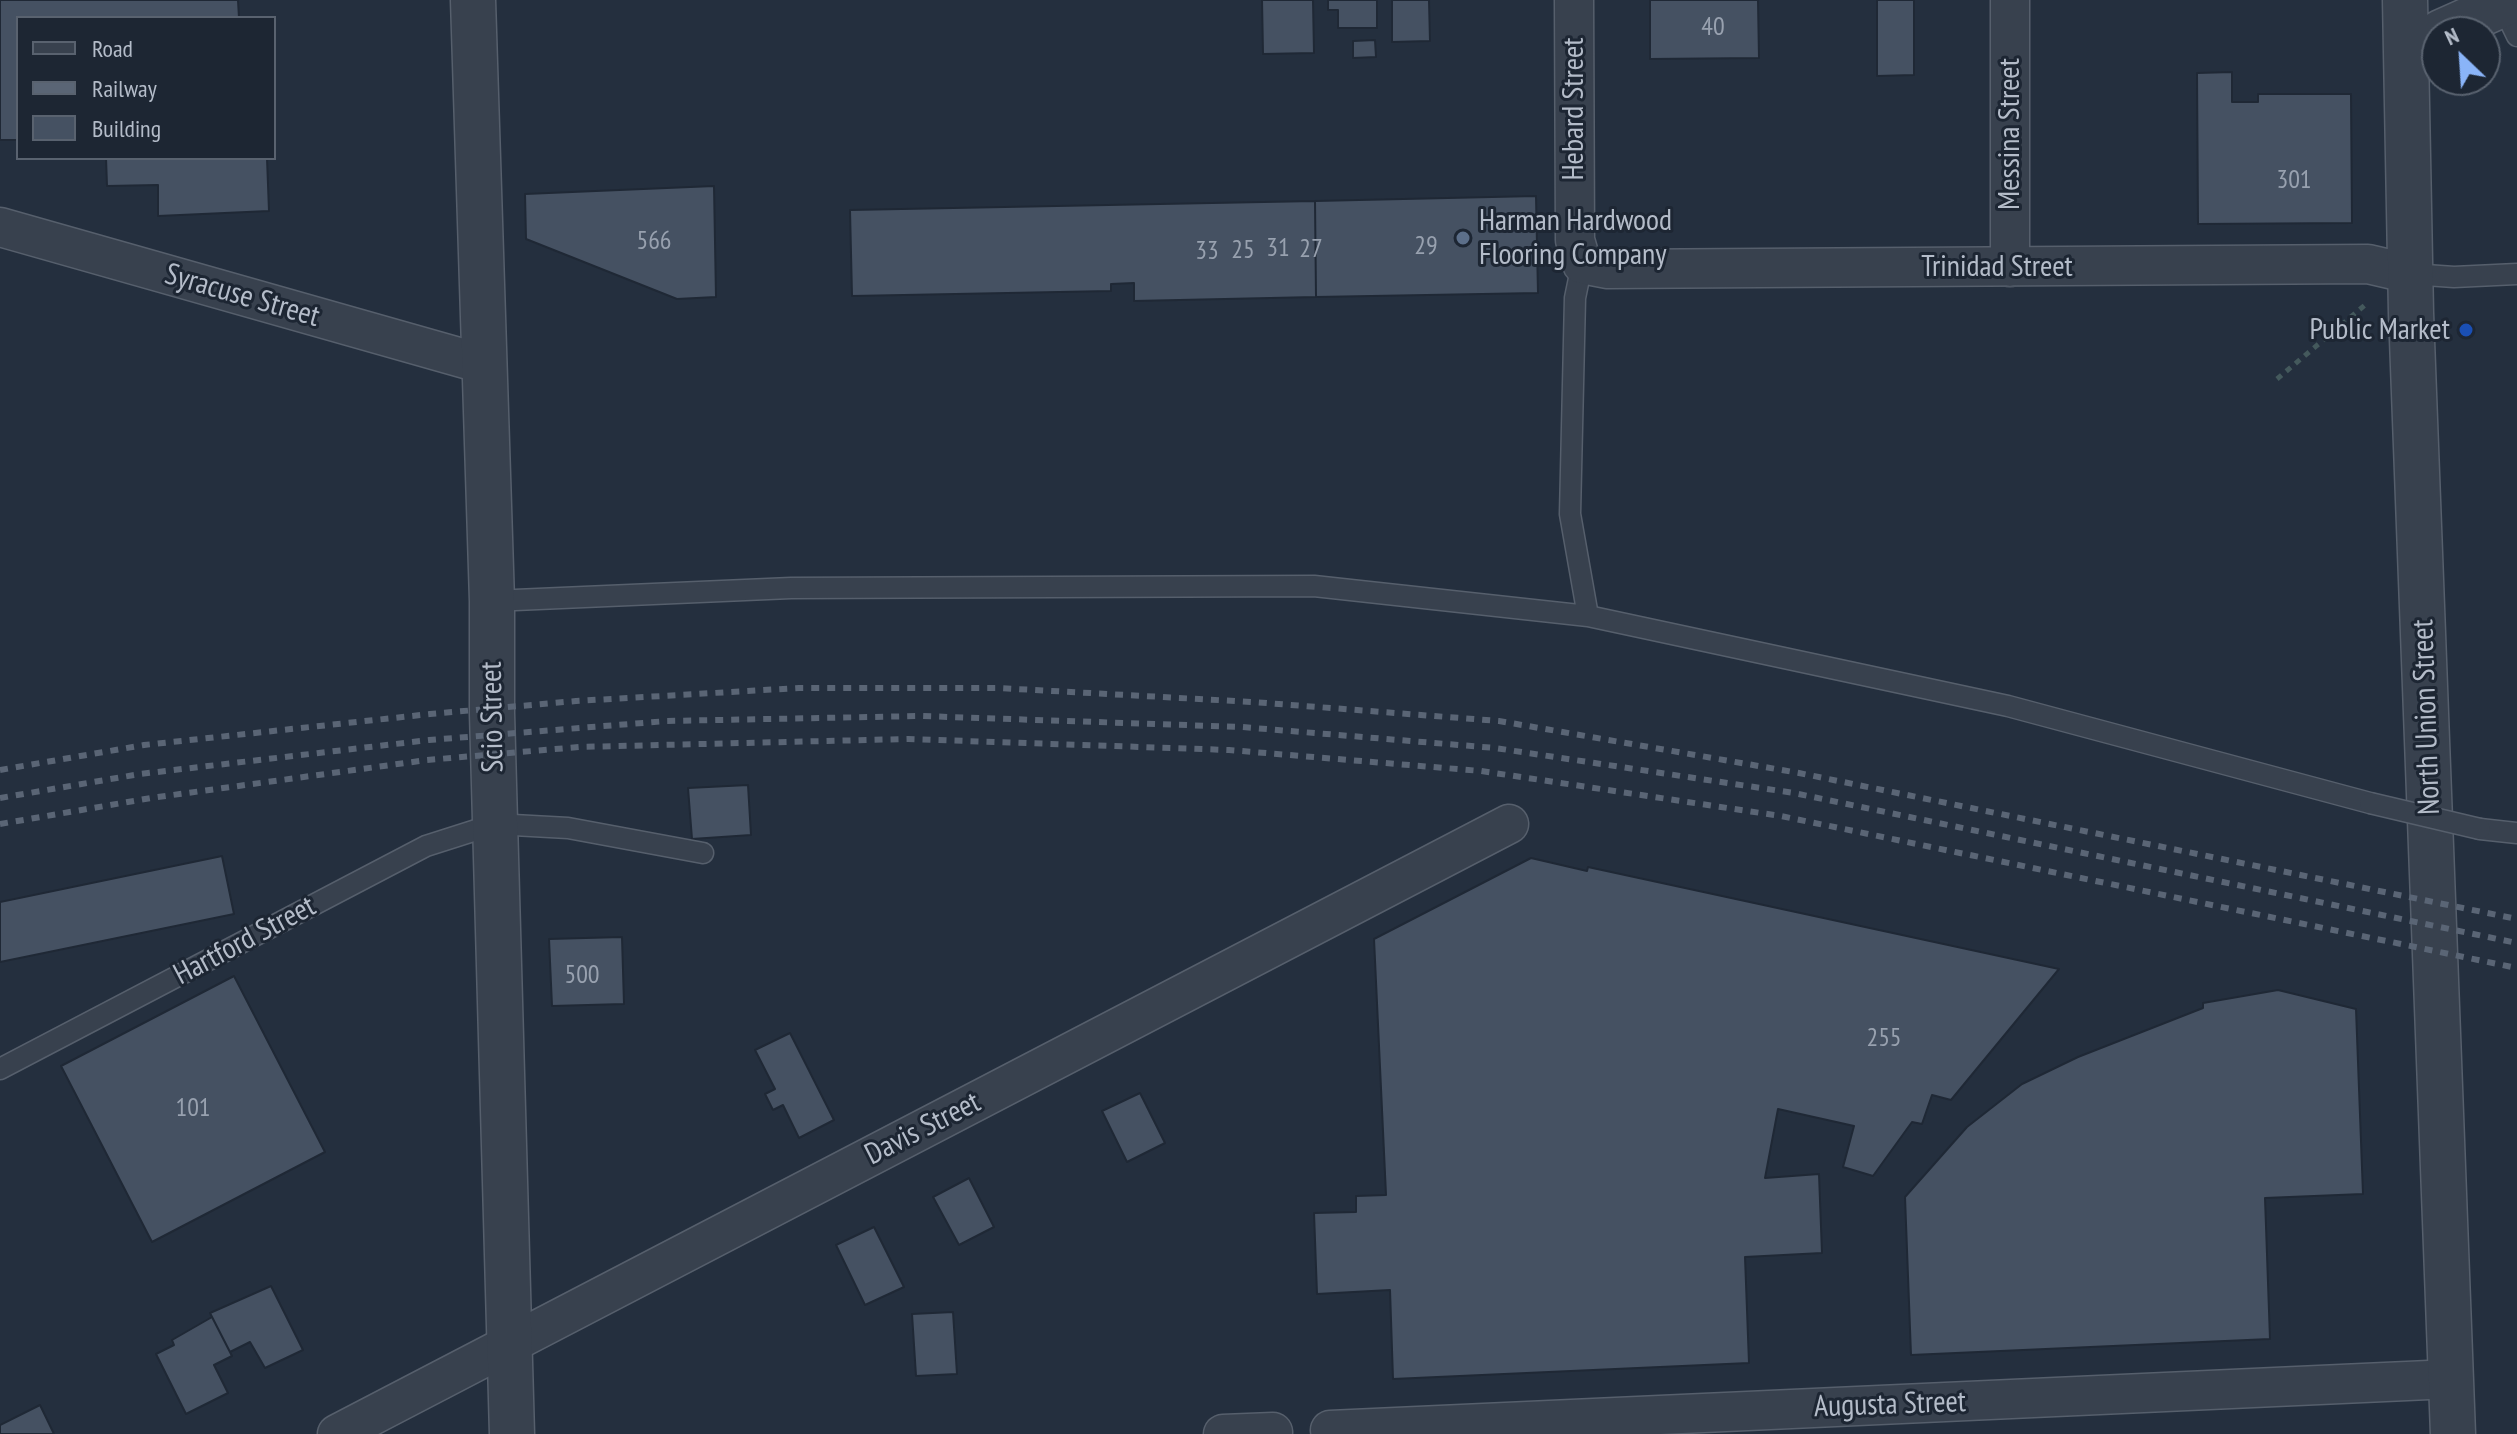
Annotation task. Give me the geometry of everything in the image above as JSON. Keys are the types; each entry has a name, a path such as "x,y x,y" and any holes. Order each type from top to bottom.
{"street":[{"name":"Scio Street","path":"473,0 492,601 512,1434"},
{"name":"Hebard Street","path":"1574,0 1575,240 1582,264"},
{"name":"Messina Street","path":"2010,0 2010,267"},
{"name":"North Union Street","path":"2405,0 2421,26"},
{"name":"North Union Street","path":"2424,96 2411,274 2453,1434"},
{"name":"Syracuse Street","path":"0,227 483,364"},
{"name":"Trinidad Street","path":"1582,264 1608,269 2368,264 2411,274"},
{"name":"Davis Street","path":"337,1434 1509,824"},
{"name":"Augusta Street","path":"1330,1430 2451,1379"},
{"path":"1223,1434 1273,1432"}],"lane":[{"path":"1582,264 1575,313 1570,514 1588,616"},
{"path":"2411,274 2454,277 2517,274"},
{"path":"492,601 791,588 1314,586 1588,616 2008,706 2370,803 2480,829 2517,833"},
{"path":"495,824 568,828 703,853"},
{"name":"Hartford Street","path":"0,1069 426,846 495,824"}],"path":[{"path":"2277,379 2365,305"}],"building":[{"path":"0,0 238,0 239,16 16,16 16,140 0,140"},
{"path":"1262,0 1313,0 1314,53 1263,54"},
{"path":"1328,0 1377,0 1377,28 1338,28 1338,10 1328,10"},
{"path":"1392,0 1429,0 1430,41 1392,42"},
{"path":"1650,0 1758,0 1759,58 1650,59"},
{"path":"1877,0 1914,0 1914,75 1877,76"},
{"path":"1375,40 1376,57 1353,58 1353,41"},
{"path":"2232,72 2232,102 2258,102 2258,94 2351,94 2352,223 2198,224 2197,73"},
{"path":"106,160 267,160 269,211 158,216 158,185 107,186"},
{"path":"714,186 716,297 677,299 526,239 525,194"},
{"path":"1536,196 1538,293 1316,297 1315,201"},
{"path":"1315,201 1316,297 1134,301 1134,283 1111,284 1111,291 852,296 850,210"},
{"path":"748,785 751,835 692,839 688,788"},
{"path":"222,856 234,914 0,962 0,902"},
{"path":"1531,858 1587,871 1588,867 2059,969 1951,1100 1932,1095 1922,1124 1912,1122 1873,1176 1843,1167 1854,1126 1778,1109 1765,1178 1819,1174 1822,1253 1745,1257 1749,1363 1393,1379 1390,1290 1317,1294 1314,1213 1356,1212 1356,1196 1386,1195 1374,939"},
{"path":"622,937 624,1004 552,1006 549,939"},
{"path":"234,976 325,1152 152,1242 61,1066"},
{"path":"2278,990 2356,1009 2363,1194 2265,1198 2270,1339 1911,1355 1905,1197 1967,1127 2022,1084 2078,1057 2203,1008 2203,1003"},
{"path":"790,1033 834,1120 799,1138 783,1105 773,1110 765,1094 775,1089 755,1050"},
{"path":"1140,1093 1165,1143 1127,1162 1102,1111"},
{"path":"969,1178 994,1227 959,1245 933,1197"},
{"path":"874,1227 904,1287 865,1305 836,1245"},
{"path":"271,1286 303,1350 265,1368 250,1342 230,1352 210,1313"},
{"path":"953,1312 957,1374 916,1376 912,1314"},
{"path":"212,1317 232,1356 214,1365 228,1393 186,1414 156,1354 174,1345 172,1340"},
{"path":"40,1405 54,1434 0,1434 0,1425"}],"railway":[{"path":"0,770 144,745 430,714 576,701 799,688 998,688 1253,702 1499,721 1799,773 2517,919"},
{"path":"0,798 140,774 429,740 667,721 921,716 1242,727 1495,748 1794,793 2517,943"},
{"path":"0,824 151,798 427,760 579,747 908,739 1229,750 1481,771 1781,816 2517,968"}],"place":[{"name":"Harman Hardwood Flooring Company","path":"1463,238"},
{"name":"Public Market","path":"2466,330"}]}
